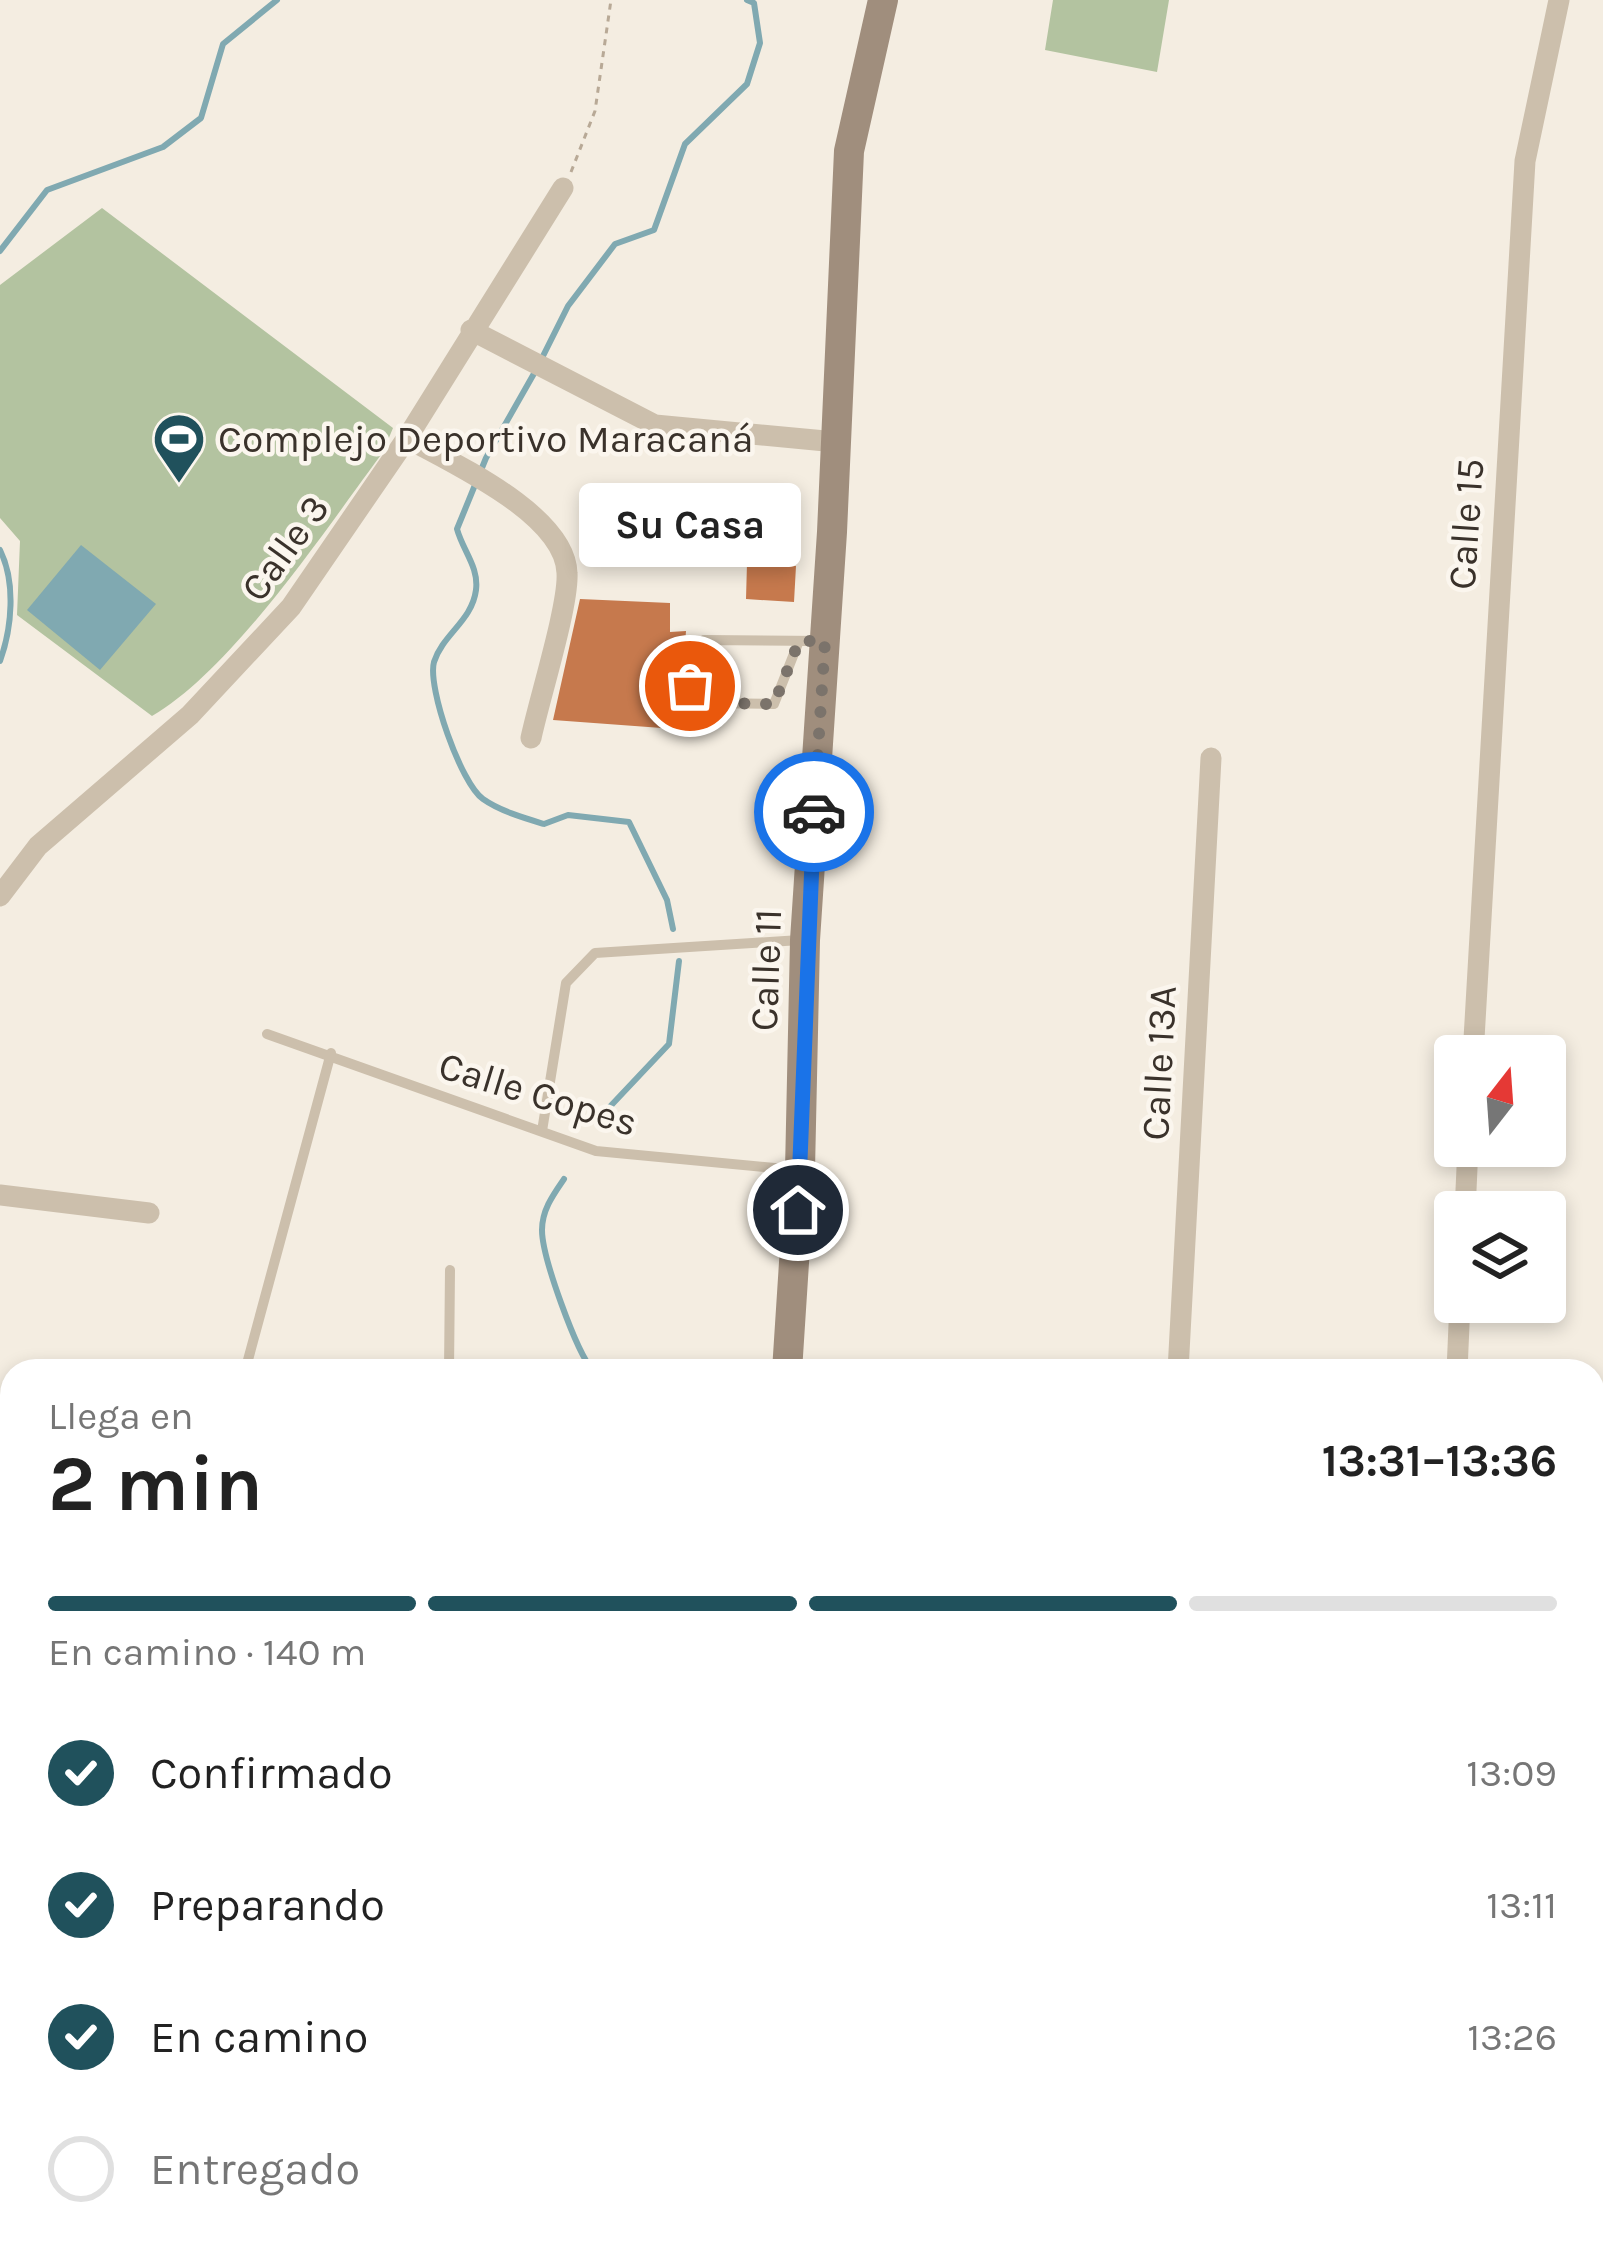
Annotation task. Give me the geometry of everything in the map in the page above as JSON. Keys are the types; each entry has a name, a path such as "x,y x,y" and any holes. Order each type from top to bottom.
{"street":[{"name":"Calle 11","path":"788,1359 800,1170 812,641 836,442 849,152 883,0"},
{"name":"Calle 15","path":"1474,1035 1525,161 1559,0"},
{"name":"Calle 3","path":"0,896 38,846 190,715 292,607 407,438 563,188"},
{"path":"471,330 655,425 836,442"},
{"path":"407,438 486,482 533,516 554,540 568,572 531,738"},
{"name":"Calle 13A","path":"1179,1359 1211,758"},
{"path":"0,1195 149,1213"},
{"path":"1457,1359 1459,1323"}],"lane":[{"path":"704,640 812,641 774,704 704,703 691,695 693,650 704,640"},
{"path":"542,1131 566,983 595,953 805,940"},
{"name":"Calle Copes","path":"267,1034 596,1151 800,1170"},
{"path":"248,1359 331,1053"},
{"path":"449,1359 450,1270"}],"path":[{"path":"563,188 595,111 610,0"}],"green space":[{"path":"1053,0 1169,0 1157,72 1045,50"},
{"name":"Complejo Deportivo Maracaná","path":"102,208 393,428 383,452 276,596 214,666 152,716 17,615 20,541 0,518 0,285"}],"water":[{"path":"81,545 156,604 100,670 27,610"}],"building":[{"path":"747,563 796,566 794,602 746,599"},
{"path":"580,599 670,603 670,632 686,631 681,695 688,705 689,730 553,720"}],"waterway":[{"path":"0,251 47,190 163,147 201,118 223,44 277,0"},
{"path":"542,358 568,306 615,244 654,230 685,144 747,84 760,43 754,3 747,0"},
{"path":"536,370 486,458 457,529 473,566 476,590 469,610 434,662 436,692 456,756 483,799 544,824 568,815 629,822 667,900 673,929"},
{"path":"0,550 10,605 0,661"},
{"path":"603,1114 669,1044 679,961"},
{"path":"564,1179 544,1216 543,1243 569,1325 586,1359"}],"way so far":[{"path":"690,686 694,699 704,703 774,704 799,641 825,641 814,812"}],"place":[{"name":"Complejo Deportivo Maracaná","path":"179,485"},
{"name":"Su Casa","path":"690,686"}],"route":[{"path":"798,1210 805,940 814,812"}]}
